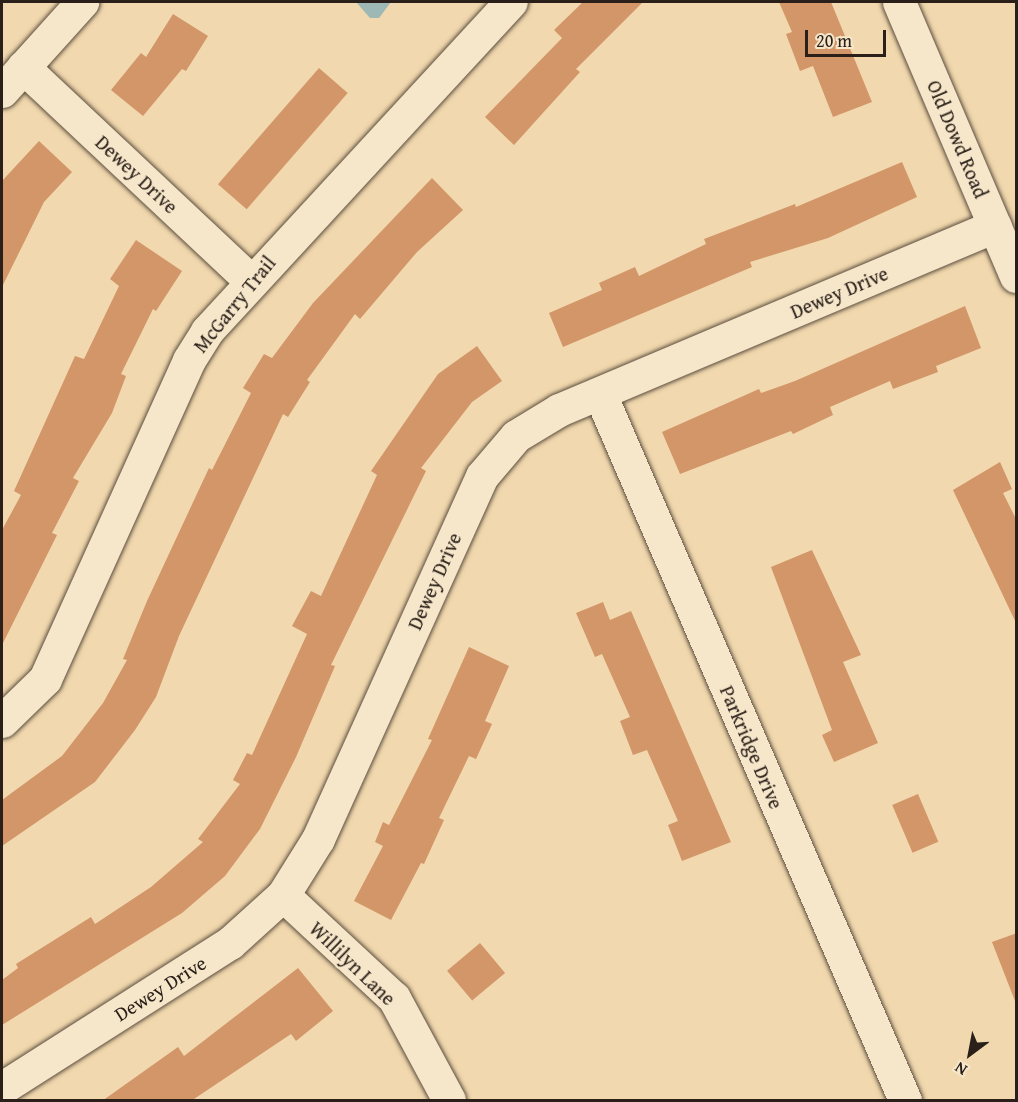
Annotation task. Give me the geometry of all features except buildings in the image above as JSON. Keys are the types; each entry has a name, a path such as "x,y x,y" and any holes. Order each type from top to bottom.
{"street":[{"name":"Dewey Drive","path":"82,2 12,79 251,281"},
{"name":"McGarry Trail","path":"2,721 45,679 189,360 207,331 511,2"},
{"name":"Old Dowd Road","path":"899,2 1017,276"},
{"name":"Dewey Drive","path":"2,1088 230,943 283,895 318,839 482,476 516,436 559,410 995,226"},
{"name":"Parkridge Drive","path":"600,394 905,1101"},
{"name":"Willilyn Lane","path":"283,895 394,998 449,1101"}],"water":[{"path":"356,2 391,2 379,18 370,18"}]}
